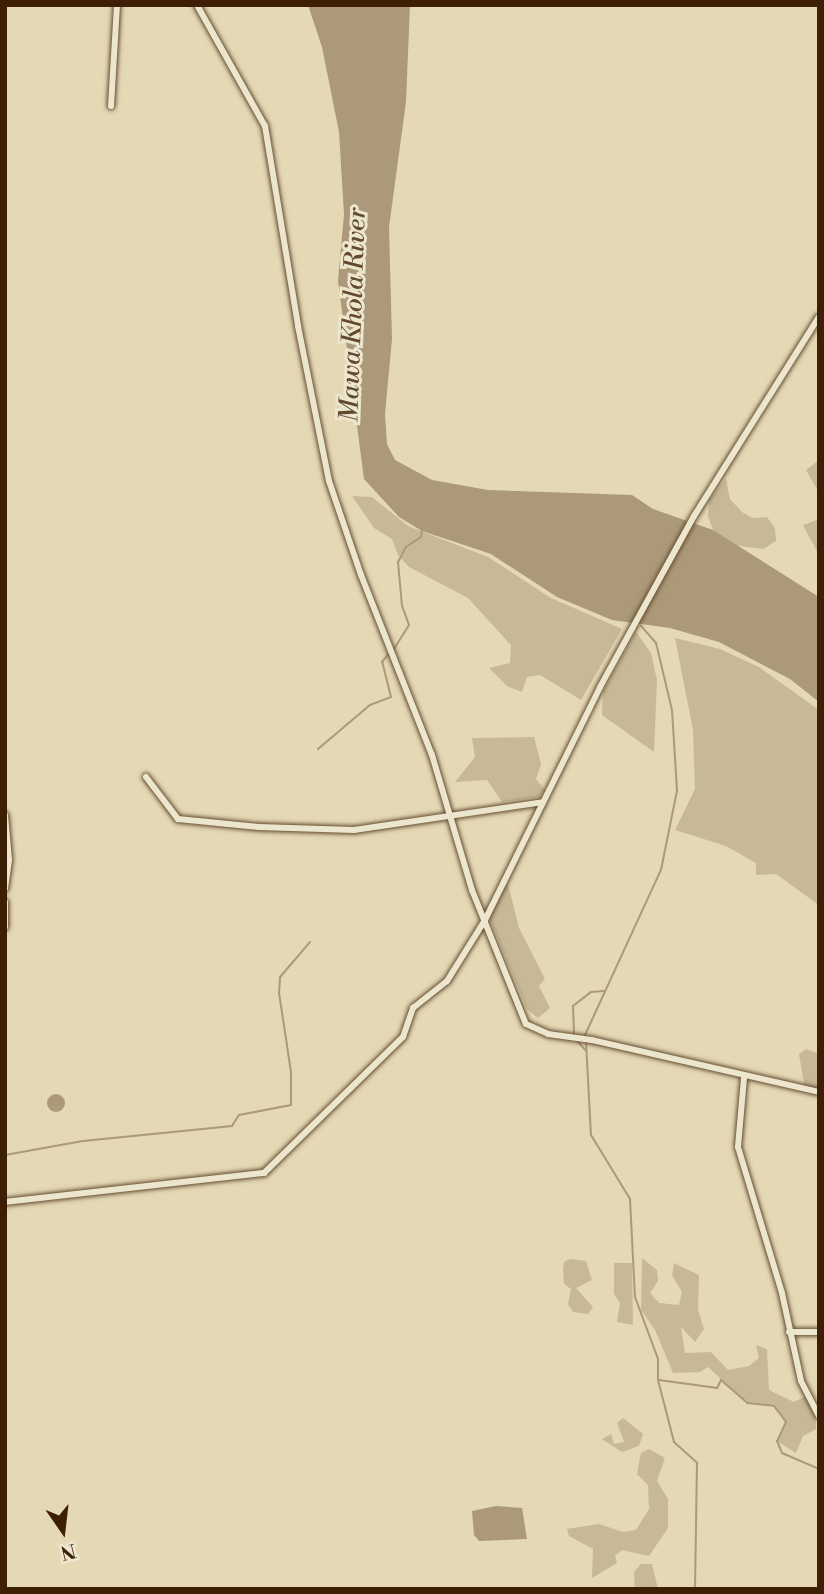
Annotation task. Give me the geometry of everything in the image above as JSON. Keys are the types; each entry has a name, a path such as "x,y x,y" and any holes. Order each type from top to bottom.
{"street":[{"path":"111,106 117,5"},
{"path":"197,5 265,126 298,326 330,481 450,814 485,920 526,1024 548,1034 592,1040 744,1078 819,1092"},
{"path":"5,1202 264,1173 404,1037 413,1008 440,990 485,920 600,687 694,516 819,317"},
{"path":"146,777 178,819 186,821 342,830 543,802"},
{"path":"5,815 9,860 5,889"},
{"path":"5,902 5,926"},
{"path":"744,1078 738,1147 766,1233 801,1381 819,1416"},
{"path":"789,1332 819,1332"}],"shaded area":[{"path":"819,460 819,493 806,470"},
{"path":"726,479 730,499 752,518 767,517 775,528 776,541 763,549 733,545 713,530 708,516 709,500"},
{"path":"352,496 372,497 408,526 488,557 551,598 622,629 581,700 540,675 527,677 522,692 507,686 489,668 510,663 511,645 468,598 409,567 398,555 392,539 374,528"},
{"path":"819,519 819,555 803,525"},
{"path":"636,632 651,653 657,680 654,752 602,715 603,692"},
{"path":"675,638 720,649 759,667 819,710 819,905 776,874 756,875 756,863 726,846 675,830 695,789 693,730"},
{"path":"534,737 541,764 536,779 545,790 539,797 502,802 487,780 455,782 475,757 472,738"},
{"path":"508,884 519,928 545,979 539,986 550,1008 538,1018 527,1009 488,915 500,889"},
{"path":"806,1049 819,1054 819,1092 805,1089 799,1054"},
{"path":"642,1258 657,1270 658,1281 650,1293 659,1303 679,1305 682,1292 672,1275 674,1263 699,1275 698,1310 704,1329 695,1342 681,1327 685,1353 711,1352 728,1370 749,1366 759,1358 756,1345 767,1349 769,1390 794,1402 806,1396 816,1414 816,1429 803,1436 796,1453 777,1441 786,1421 774,1406 747,1403 708,1367 700,1372 673,1373 655,1330 641,1310"},
{"path":"570,1259 586,1261 592,1280 576,1288 593,1307 588,1314 573,1312 568,1304 571,1289 564,1284 563,1269 564,1262"},
{"path":"614,1263 632,1263 633,1325 617,1322 620,1303 614,1294"},
{"path":"623,1418 643,1434 639,1446 622,1452 602,1439 611,1434 614,1444 624,1442 617,1423"},
{"path":"649,1449 665,1458 657,1481 668,1499 668,1528 649,1556 622,1550 615,1556 617,1563 592,1578 593,1549 569,1536 567,1529 599,1524 623,1532 636,1530 649,1509 648,1485 637,1474 641,1453"},
{"path":"641,1564 652,1564 658,1589 635,1589 634,1572"}],"water":[{"name":"Mawa Khola River","path":"308,5 410,5 406,102 389,227 392,339 385,414 387,444 395,460 432,480 488,490 632,495 653,509 713,530 819,597 819,702 790,679 719,642 670,628 612,620 557,597 491,554 422,531 399,517 364,479 338,281 344,214 339,132 322,47"},
{"path":"56,1094 62,1097 65,1103 62,1109 56,1112 50,1109 47,1103 50,1097"},
{"path":"496,1506 522,1508 527,1539 479,1541 474,1535 472,1511"}],"waterway":[{"path":"394,649 409,625 402,606 398,562 406,547 421,537 422,529"},
{"path":"585,1035 661,870 677,791 672,710 656,643 641,626"},
{"path":"318,749 370,705 391,697 382,662 390,652"},
{"path":"5,1155 83,1141 232,1126 239,1115 291,1105 291,1072 279,993 280,977 310,942"},
{"path":"574,1034 573,1006 591,992 604,991"},
{"path":"586,1041 591,1135 630,1199 635,1297 658,1359 658,1380 674,1442 697,1463 695,1589"},
{"path":"578,1042 586,1051"},
{"path":"659,1380 717,1388 721,1380 747,1403 774,1406 786,1422 777,1441 782,1453 819,1469"}]}
